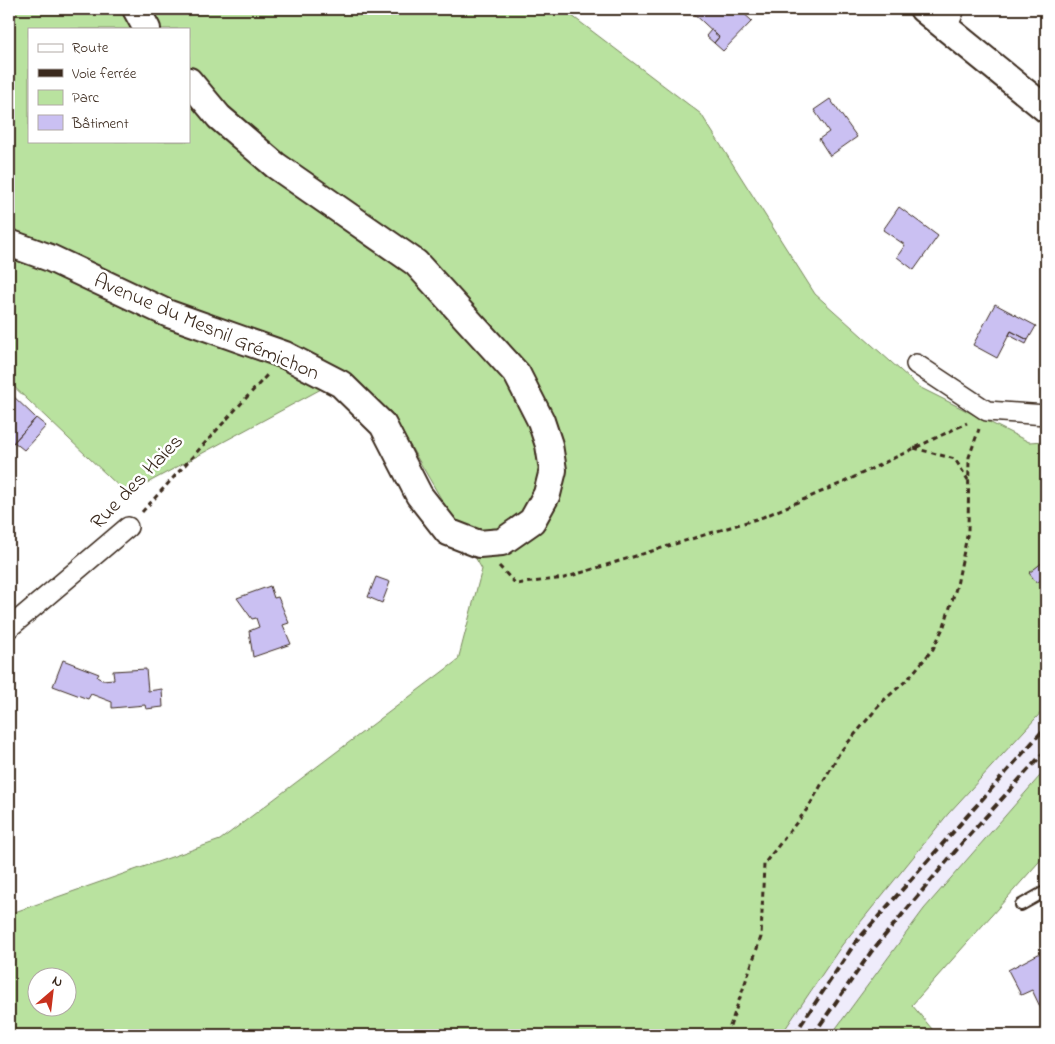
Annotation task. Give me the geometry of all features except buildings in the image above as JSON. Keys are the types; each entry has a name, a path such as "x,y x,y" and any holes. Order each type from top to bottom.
{"street":[{"path":"136,9 146,28"},
{"path":"923,9 951,18 1046,109"},
{"name":"Avenue du Mesnil Grémichon","path":"9,243 50,258 169,314 286,355 342,384 383,425 419,495 448,532 479,544 502,542 532,521 547,494 552,470 549,445 541,421 517,374 416,262 275,165 220,117 190,82"},
{"path":"916,364 987,411 1046,414"},
{"name":"Rue des Haies","path":"9,628 128,527"}],"lane":[{"path":"1022,905 1046,891"}],"path":[{"name":"Rue des Haies","path":"128,527 286,355"},
{"path":"479,544 516,584 564,578 763,517 842,483 951,431 987,411"},
{"path":"727,1035 761,937 764,864 808,808 840,752 883,701 908,679 933,649 944,626 957,585 968,531 969,457 987,411"},
{"path":"914,448 955,459 968,481"}],"shaded area":[{"path":"1046,707 1046,769 924,909 831,1035 781,1035 842,945 948,814"}],"green space":[{"path":"9,9 563,9 701,114 815,294 919,387 1029,442 1046,441 1046,707 948,814 842,945 781,1035 9,1035 9,914 220,840 458,660 482,569 390,411 323,388 127,494 9,382"},
{"path":"1046,769 1046,854 912,1005 937,1035 831,1035 924,909"}],"railway":[{"path":"794,1035 855,943 1046,727"},
{"path":"813,1035 871,952 963,842 1046,750"}]}
